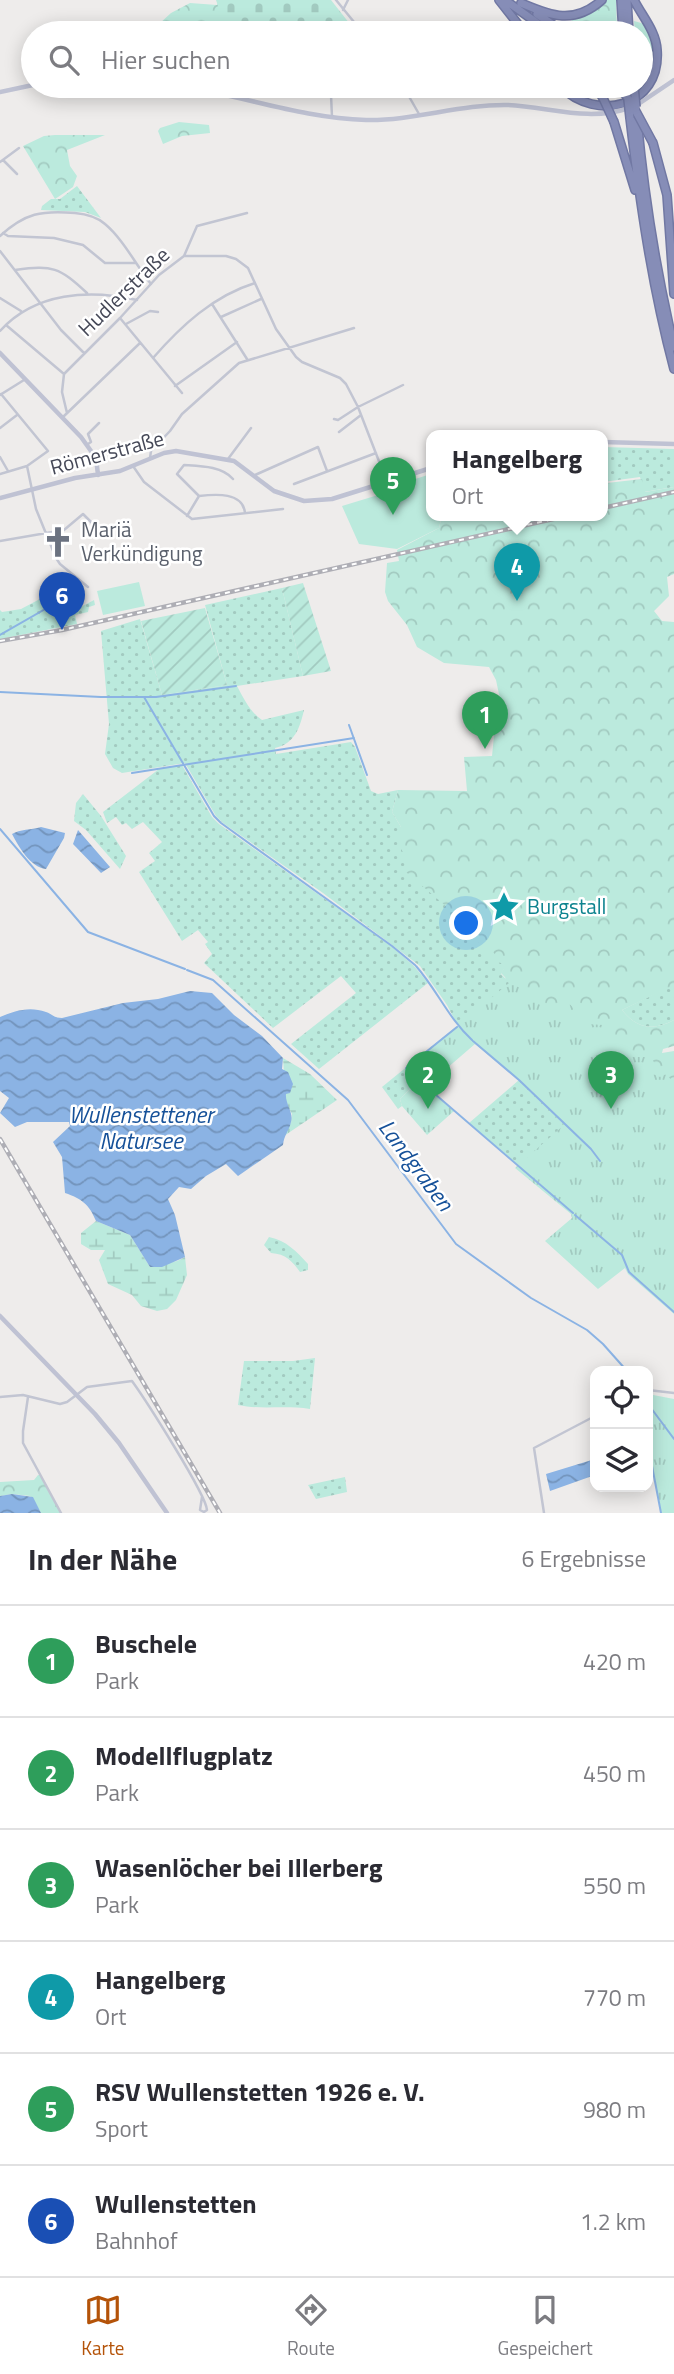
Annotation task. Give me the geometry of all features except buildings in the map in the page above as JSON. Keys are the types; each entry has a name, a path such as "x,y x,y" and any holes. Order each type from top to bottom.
{"highway":[{"path":"499,0 516,21"},
{"path":"505,0 534,21"},
{"path":"518,1 545,13 566,16 582,13 602,0"},
{"path":"621,0 622,21"},
{"path":"627,0 628,21"},
{"path":"634,0 646,21"},
{"path":"518,1 547,21"},
{"path":"653,35 657,48 653,75"},
{"path":"574,98 599,107 619,105 632,98"},
{"path":"602,98 630,167 674,369"},
{"path":"628,98 653,143 662,171 667,195 674,294"},
{"path":"631,98 647,211 674,347"},
{"path":"634,118 642,221"}],"main road":[{"path":"653,95 674,80"},
{"path":"0,92 21,88"},
{"path":"233,98 292,111 377,120 506,105 607,115 633,107 648,98"},
{"path":"1,356 65,415 96,458 98,475"},
{"path":"608,442 674,444"},
{"name":"Römerstraße","path":"0,498 120,471 150,458 176,451 228,459 239,464 274,491 293,499 313,502 338,498 426,469"},
{"path":"0,1316 76,1394 118,1443 167,1513"}],"street":[{"path":"336,0 353,21"},
{"path":"343,10 348,0"},
{"path":"331,98 332,117"},
{"path":"410,98 420,117"},
{"path":"17,174 1,161 19,148"},
{"path":"1,234 29,215 39,212 58,211 92,216 113,231 151,284"},
{"path":"184,256 197,226 247,213"},
{"path":"1,234 54,238 83,245 105,263 135,263"},
{"path":"0,251 83,353"},
{"name":"Hudlerstraße","path":"64,374 151,284 184,256 215,255 236,259 248,268 287,347"},
{"path":"15,270 58,269 87,293"},
{"path":"153,358 186,324 212,304 231,291 255,283"},
{"path":"0,331 21,312 41,304 87,293 138,300"},
{"path":"0,298 21,312"},
{"path":"220,317 261,299"},
{"path":"212,304 247,359"},
{"path":"126,324 150,311 158,312"},
{"path":"120,318 182,393"},
{"path":"6,325 64,374 62,392 65,415"},
{"path":"150,458 151,451 170,431 181,414 230,370 247,359 354,328"},
{"path":"175,386 237,342"},
{"path":"65,415 140,343"},
{"path":"287,347 302,362 340,378 358,407 387,482"},
{"path":"0,474 27,466 48,451 1,394 25,379"},
{"path":"334,419 338,420 402,385"},
{"path":"0,428 18,415"},
{"path":"339,432 361,415"},
{"path":"87,445 91,442 88,434 99,423"},
{"path":"228,459 251,428"},
{"path":"254,476 318,447 327,471"},
{"path":"294,484 376,453"},
{"path":"0,457 8,471"},
{"path":"27,466 44,532 60,564 88,587"},
{"path":"133,466 144,482 187,516 198,519 283,509"},
{"path":"233,479 228,473 216,469 184,466 177,474 199,496 224,495 242,502 245,513"},
{"path":"187,516 199,496"},
{"path":"0,541 64,530 83,514 106,537"},
{"path":"0,1397 28,1396 60,1404 87,1387 132,1381 202,1497"},
{"path":"653,1391 674,1393"},
{"path":"28,1396 23,1443 61,1513"},
{"path":"544,1513 534,1448 590,1419"}],"green space":[{"path":"216,0 331,0 348,21 223,21"},
{"path":"219,0 241,21 162,21 190,3 217,5"},
{"path":"606,0 616,0 617,21 571,21 596,9"},
{"path":"179,122 209,125 210,133 182,136 163,144 158,131 160,128"},
{"path":"105,135 67,150 70,166 77,176 73,187 55,199 23,146 44,136"},
{"path":"77,186 101,218 85,212 41,210 51,199 60,199"},
{"path":"608,447 674,449 674,487 644,492 640,477 608,481"},
{"path":"426,476 426,521 441,521 439,528 397,549 359,544 342,506 411,485 412,480"},
{"path":"642,479 645,492 674,487 674,574 667,577 669,596 654,611 662,621 674,622 674,987 622,1010 634,1021 646,1026 659,1026 674,1020 674,1046 663,1049 662,1053 674,1051 674,1106 541,1015 501,973 505,967 501,962 489,960 476,932 406,872 409,862 400,845 401,827 392,812 398,790 467,791 464,757 492,756 497,706 501,704 496,680 489,667 444,663 417,647 407,625 388,601 385,592 387,563 399,561 397,550 439,528 441,521 608,521 608,483"},
{"path":"139,582 145,606 103,615 97,591"},
{"path":"303,583 331,671 303,676 282,588"},
{"path":"282,588 303,676 237,686 251,709 262,720 304,710 296,734 287,743 275,748 276,754 351,742 371,791 378,794 398,790 392,812 401,827 476,932 505,967 501,974 541,1015 582,1068 556,1197 469,1123 519,1080 457,1024 420,966 223,823 216,816 185,763 122,773 113,768 105,754 109,724 101,631 140,619 162,695 227,685 205,605"},
{"path":"55,591 64,616 94,600 95,605 89,607 88,612 75,615 77,624 0,639 0,610 21,609"},
{"path":"205,608 227,685 162,695 141,621"},
{"path":"182,765 212,817 219,824 391,946 414,966 428,983 319,1069 291,1044 356,993 341,976 273,1028 204,963 212,954 205,944 208,942 198,930 182,941 139,872 155,861 149,853 162,842 143,822 132,829 126,823 122,825 116,817 107,823 103,812 159,769"},
{"path":"83,794 101,816 126,856 120,869 86,830 74,821 76,803"},
{"path":"466,920 515,978 555,1016 557,1017 568,1002 587,1024 603,1025 610,1047 615,1051 633,1057 651,1057 655,1064 651,1073 660,1077 666,1074 674,1083 674,1314 628,1274 625,1268 598,1289 545,1241 572,1218 571,1214 515,1168 564,1125 523,1084 475,1044 425,1087 454,1111 427,1135 402,1106 400,1099 416,1083 403,1072 509,983 505,980 506,975 501,963 492,961 483,954 475,938 462,926 461,923"},
{"path":"670,986 674,987 674,1020 659,1026 646,1026 634,1021 622,1010"},
{"path":"457,1026 464,1034 400,1099 402,1106 398,1109 382,1087"},
{"path":"283,1058 310,1074 337,1100 284,1136 292,1114 286,1103"},
{"path":"96,1221 130,1235 150,1267 185,1257 187,1275 176,1300 167,1309 157,1311 141,1306 132,1295 108,1284 99,1260 105,1250 91,1250 81,1244 81,1233"},
{"path":"269,1237 281,1241 295,1251 308,1264 308,1270 300,1272 288,1259 271,1253 264,1245"},
{"path":"315,1358 310,1409 238,1405 244,1361"},
{"path":"653,1395 674,1399 674,1513 661,1513 653,1470"},
{"path":"41,1475 61,1513 41,1513 30,1496 0,1496 0,1482 34,1480"},
{"path":"345,1477 347,1492 316,1499 308,1485"}],"water":[{"path":"41,827 65,833 46,869 30,860 12,834"},
{"path":"78,830 110,867 101,873 73,844"},
{"name":"Wullenstettener Natursee","path":"190,991 212,993 283,1058 282,1069 288,1072 293,1084 290,1093 286,1094 292,1119 283,1145 238,1176 226,1164 191,1189 179,1187 168,1199 175,1215 185,1257 162,1267 150,1267 130,1235 96,1221 84,1203 65,1193 62,1157 53,1142 70,1126 69,1122 27,1122 15,1127 0,1113 9,1098 0,1091 0,1017 34,1009 62,1018"},
{"path":"590,1461 590,1477 550,1491 546,1474"},
{"path":"12,1494 33,1497 41,1513 0,1513 0,1496"}],"waterway":[{"path":"0,635 82,588"},
{"path":"0,692 156,697 236,686"},
{"path":"144,697 214,816 221,823 415,965"},
{"path":"349,725 367,775"},
{"path":"132,773 354,738"},
{"name":"Landgraben","path":"0,829 88,932 185,969"},
{"path":"416,966 456,1023 472,1040"},
{"name":"Landgraben","path":"187,970 213,980 348,1100 456,1244 531,1298 587,1330 623,1366"},
{"path":"406,1068 457,1027"},
{"path":"473,1041 519,1080 591,1149 600,1161"},
{"path":"421,1082 573,1213"},
{"path":"575,1215 622,1255 629,1272 674,1312"},
{"name":"Landgraben","path":"653,1411 674,1439"},
{"path":"653,1471 661,1513"}],"railway":[{"path":"608,507 674,492"},
{"path":"0,641 62,630 544,521"},
{"path":"0,1139 220,1513"}],"place":[{"name":"RSV Wullenstetten 1926 e. V.","path":"393,515"},
{"name":"Mariä Verkündigung","path":"58,542"},
{"name":"Hangelberg","path":"517,601"},
{"name":"Wullenstetten","path":"62,630"},
{"name":"Buschele","path":"485,749"},
{"name":"Burgstall","path":"504,907"},
{"name":"Modellflugplatz","path":"428,1109"},
{"name":"Wasenlöcher bei Illerberg","path":"611,1109"}]}
